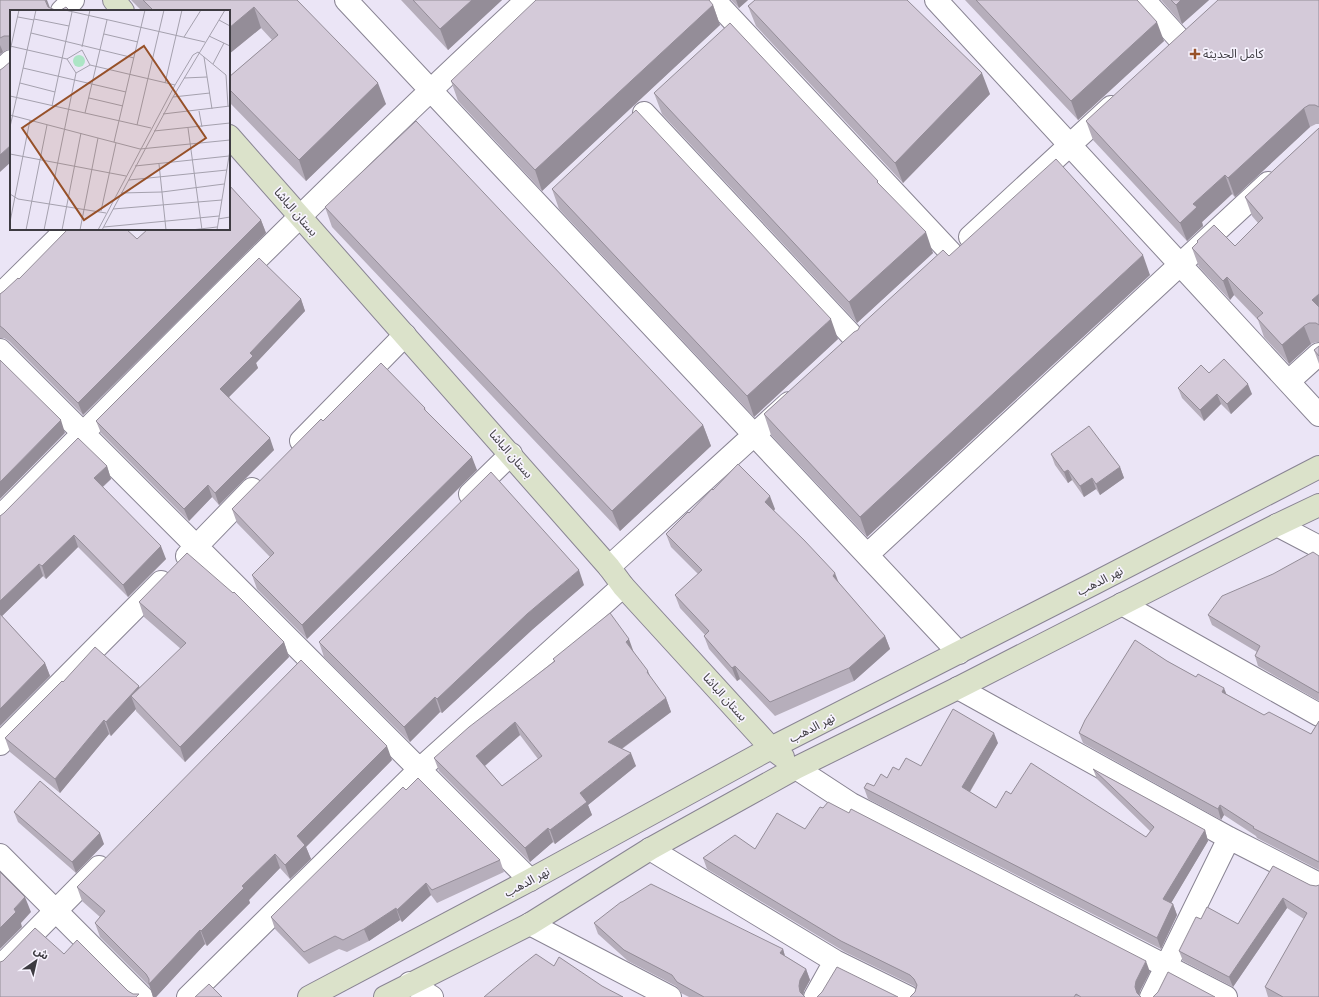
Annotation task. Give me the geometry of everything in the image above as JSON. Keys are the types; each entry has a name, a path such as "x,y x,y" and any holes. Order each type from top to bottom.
{"main road":[{"path":"114,0 122,10"},
{"name":"بستان الباشا","path":"230,137 610,567 623,586 771,748 796,768"},
{"name":"نهر الدهب","path":"309,997 530,880 771,748 1319,467"},
{"path":"385,997 410,983 530,924 650,849 796,768 958,688 1319,505"}],"street":[{"path":"63,10 73,0"},
{"path":"346,0 959,652"},
{"path":"0,517 299,216 430,90 527,0"},
{"path":"714,0 952,254"},
{"path":"936,0 1319,415"},
{"path":"1144,0 1182,42"},
{"path":"722,41 755,10"},
{"path":"1165,57 1199,26"},
{"path":"0,71 10,61"},
{"path":"935,269 1126,93"},
{"path":"627,129 661,98"},
{"path":"644,113 857,341"},
{"path":"867,555 1284,168"},
{"path":"542,208 559,192"},
{"path":"0,295 66,230"},
{"path":"840,356 874,326"},
{"path":"284,457 405,335"},
{"path":"0,350 196,546 313,651 420,769 530,880"},
{"path":"1288,382 1319,354"},
{"path":"610,567 806,388"},
{"path":"454,510 511,454"},
{"path":"0,744 268,474"},
{"path":"1277,525 1319,547"},
{"path":"188,997 420,769 623,586"},
{"path":"1122,604 1319,715"},
{"path":"290,673 313,651"},
{"path":"958,688 1229,838 1319,884"},
{"path":"796,768 851,804 1226,997"},
{"path":"1151,997 1229,838"},
{"path":"650,849 835,961 908,997"},
{"path":"0,967 112,854"},
{"path":"0,855 142,997"},
{"path":"530,924 670,997"},
{"path":"815,997 835,961"},
{"path":"410,983 432,997"}],"building":[{"path":"0,0 45,0 48,7 55,10 10,10 10,36 0,38"},
{"path":"143,0 297,0 378,83 299,160 230,90 230,76 278,35 254,7 230,27 230,10 153,10"},
{"path":"413,0 472,0 440,29"},
{"path":"536,0 709,0 713,5 535,170 451,81"},
{"path":"755,0 907,0 982,73 895,163 748,6"},
{"path":"976,0 1137,0 1157,22 1071,101"},
{"path":"1171,0 1181,0 1176,5"},
{"path":"1218,0 1319,0 1319,107 1309,105 1304,108 1228,178 1225,175 1193,204 1197,207 1180,223 1086,121"},
{"path":"66,7 69,10 61,10"},
{"path":"730,23 878,181 877,182 926,232 849,302 654,93"},
{"path":"10,62 10,146 0,155 0,70"},
{"path":"636,110 831,319 747,396 552,189"},
{"path":"416,121 703,425 612,511 325,207"},
{"path":"1319,128 1319,294 1312,300 1319,307 1319,325 1316,323 1309,323 1282,345 1257,318 1263,313 1227,277 1223,281 1192,248 1198,242 1197,241 1214,225 1235,246 1263,218 1245,197"},
{"path":"1056,159 1143,255 860,517 764,414 858,330 860,326 943,250 949,256"},
{"path":"230,186 261,220 78,403 0,326 0,294 18,278 19,279 67,230 127,230 137,239 147,230 230,230"},
{"path":"259,258 301,299 250,353 253,356 220,389 270,438 215,493 208,485 184,509 96,421"},
{"path":"1319,346 1319,356 1314,350"},
{"path":"1224,359 1248,384 1227,404 1217,394 1200,410 1178,388 1201,365 1209,373"},
{"path":"0,360 61,420 0,482"},
{"path":"381,363 472,457 302,625 252,575 274,553 232,509 321,419 323,421"},
{"path":"1089,426 1120,467 1096,484 1092,478 1080,486 1068,470 1064,472 1051,454"},
{"path":"78,438 107,466 94,478 161,546 123,585 74,535 42,566 39,564 0,601 0,516"},
{"path":"738,464 770,496 765,502 835,573 833,576 885,636 849,668 770,702 735,666 732,668 704,636 709,631 675,595 702,570 666,534 712,489 713,490"},
{"path":"491,472 579,570 527,614 437,699 435,697 404,727 319,642"},
{"path":"1313,552 1319,556 1319,693 1255,656 1260,646 1208,615 1222,596 1273,574"},
{"path":"187,553 233,593 234,592 284,642 180,747 131,696 186,643 139,602"},
{"path":"610,613 629,639 626,642 666,698 608,742 631,753 580,793 587,802 550,830 548,828 525,848 434,758 469,727 555,661 553,659","holes":["515,722 542,756 502,786 476,756"]},
{"path":"0,614 45,663 0,709"},
{"path":"1135,640 1167,661 1196,677 1198,674 1224,688 1222,692 1264,715 1269,712 1311,734 1319,721 1319,862 1253,828 1254,827 1220,805 1218,809 1079,733 1085,720"},
{"path":"95,647 139,686 106,722 104,720 55,779 5,738 62,681 63,682"},
{"path":"301,660 387,746 297,836 305,845 285,865 275,854 242,886 244,888 201,931 200,930 149,984 149,979 146,974 95,923 105,911 77,887"},
{"path":"953,709 994,733 962,787 996,808 1006,791 1011,794 1031,763 1146,837 1154,827 1093,769 1205,830 1163,899 1173,904 1157,938 864,788 867,783 874,786 881,774 887,778 893,767 899,770 906,758 921,766"},
{"path":"418,778 500,860 432,890 426,883 397,910 396,908 364,929 343,940 335,936 304,952 271,917 403,787 406,790"},
{"path":"40,781 100,833 72,862 14,812"},
{"path":"828,802 849,813 851,809 1146,961 1136,981 1135,987 1137,993 1141,997 1081,997 1076,994 1074,997 910,997 915,992 917,985 910,975 841,941 703,858 735,835 755,849 777,813 805,829 820,807 823,808"},
{"path":"1273,866 1310,885 1319,885 1319,997 1283,997 1265,987 1307,913 1283,898 1229,977 1179,951 1196,917 1201,919 1207,907 1238,924"},
{"path":"0,872 25,897 14,909 16,912 0,928"},
{"path":"651,884 783,949 780,953 806,969 800,980 799,986 800,992 805,997 704,997 677,982 672,975 624,950 594,923 621,902"},
{"path":"35,928 64,954 77,940 128,991 133,994 139,994 136,997 0,997 0,962 3,961"},
{"path":"536,954 554,966 559,957 602,986 623,997 484,997"},
{"path":"837,967 898,997 817,997 822,992"},
{"path":"1168,972 1215,997 1153,997 1158,992"},
{"path":"209,984 222,997 195,997"}],"place":[{"name":"كامل الحديثة","path":"1195,54"}]}
